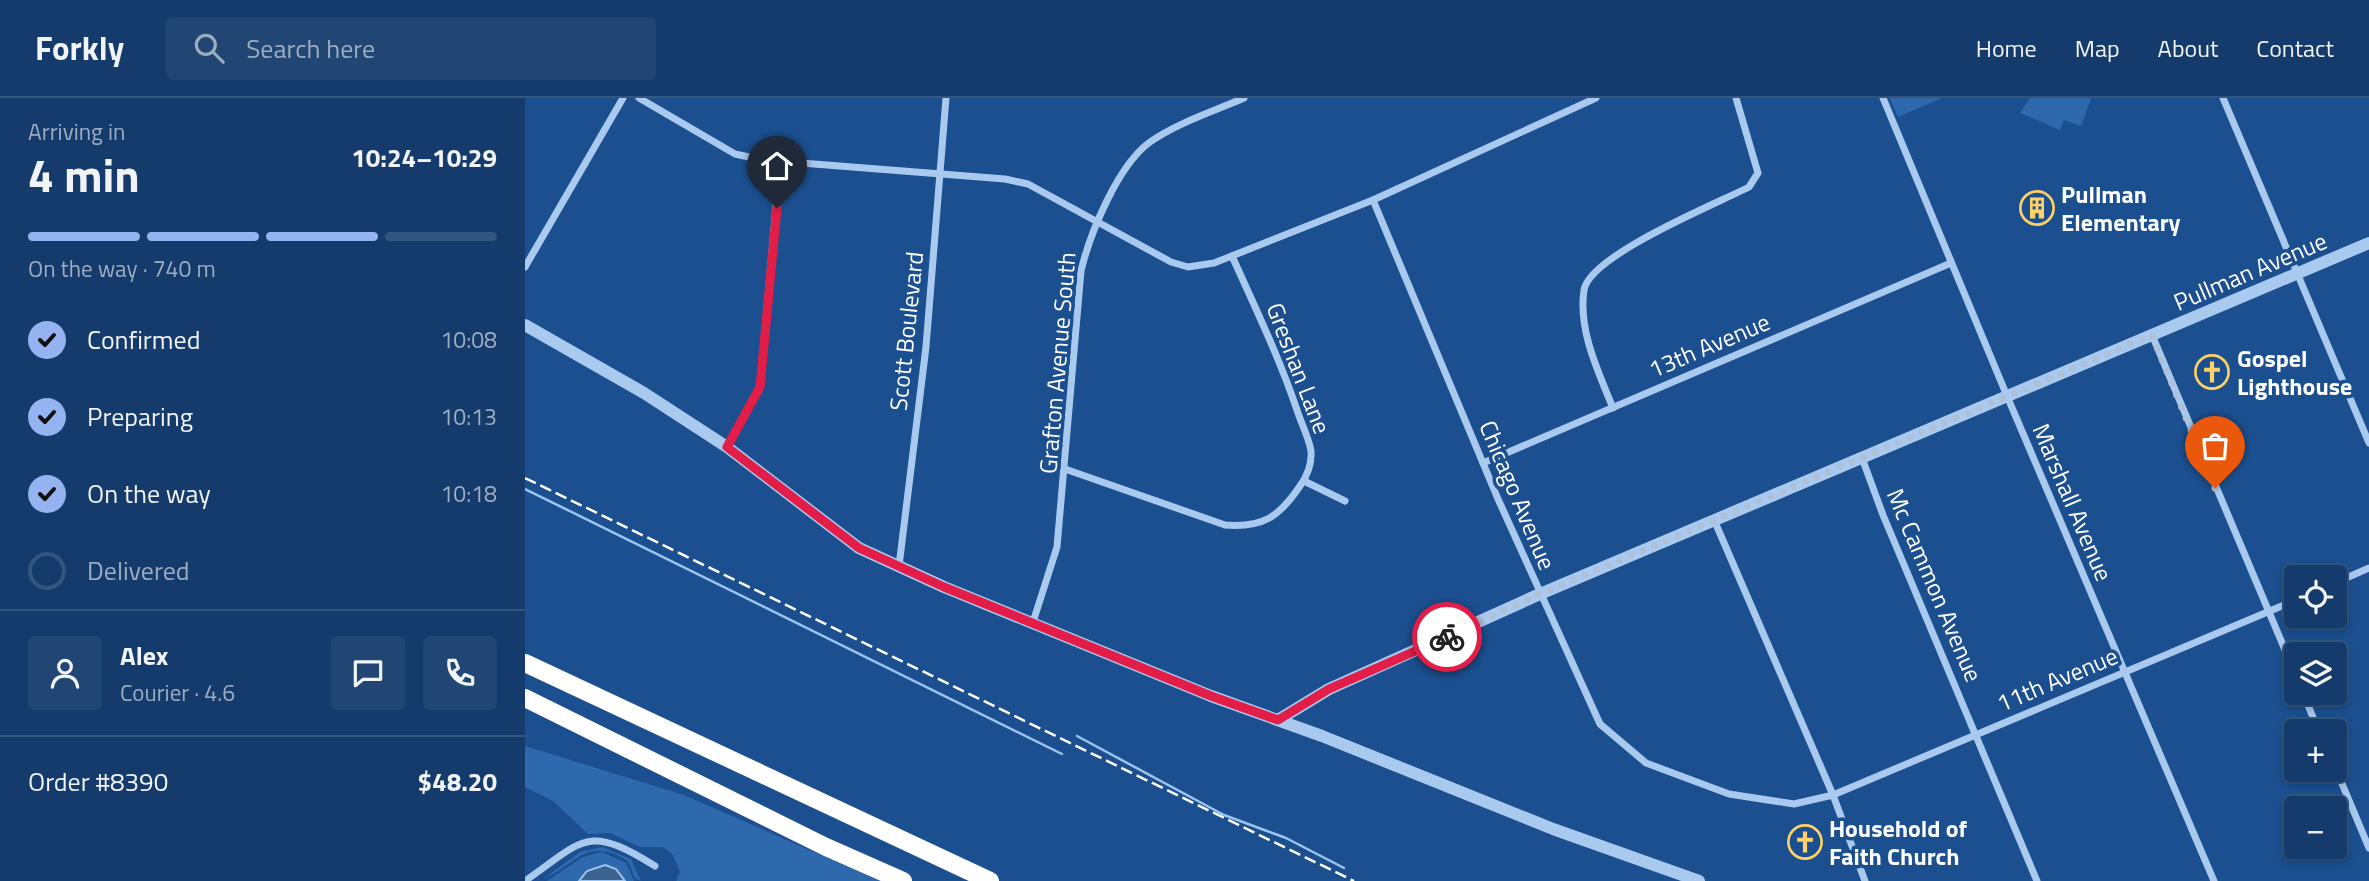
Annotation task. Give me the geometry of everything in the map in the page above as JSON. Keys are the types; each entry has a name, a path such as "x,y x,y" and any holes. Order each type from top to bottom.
{"highway":[{"path":"525,663 990,881"},
{"path":"525,698 826,847 903,881"}],"street":[{"path":"525,267 623,98"},
{"path":"639,98 735,154 780,161 1005,179 1028,184 1171,262 1188,267 1232,256 1373,200 1596,98"},
{"name":"Scott Boulevard","path":"899,566 926,347 946,98"},
{"name":"Grafton Avenue South","path":"1033,622 1057,547 1081,271 1088,242 1128,168 1147,145 1244,98"},
{"path":"1613,408 1584,327 1584,287 1602,262 1749,187 1756,180 1758,173 1736,98"},
{"name":"Marshall Avenue","path":"1883,98 2214,881"},
{"path":"2223,98 2369,443"},
{"path":"727,447 760,387 780,161"},
{"name":"Chicago Avenue","path":"1373,200 1483,463 1600,724 1646,763 1730,794 1777,804 1794,804 1833,794"},
{"name":"Pullman Avenue","path":"1278,720 1329,689 1540,594 2369,243"},
{"name":"Greshan Lane","path":"1065,469 1225,525 1246,527 1277,514 1304,481 1311,465 1311,450 1283,372 1232,256"},
{"name":"13th Avenue","path":"1483,463 1951,263"},
{"path":"525,325 644,393 727,447 859,548 1211,696 1530,820 1699,881"},
{"path":"2152,335 2284,648"},
{"name":"Mc Cammon Avenue","path":"1862,458 2037,881"},
{"path":"1304,481 1345,501"},
{"path":"1715,522 1833,794 1865,881"},
{"path":"2347,578 2369,568"},
{"name":"11th Avenue","path":"1833,794 2284,605"},
{"path":"2341,782 2369,848"},
{"path":"525,881 573,848 596,840 615,842 655,866"}],"shaded area":[{"path":"1890,98 1942,98 1898,117"},
{"path":"2030,98 2091,99 2081,126 2064,120 2060,130 2020,113"},
{"path":"525,746 684,795 880,881 676,881 680,872 673,855 663,847 640,847 610,833 588,834 553,801 525,787"},
{"path":"602,847 631,859 641,881 635,878 628,861 602,851 582,855 543,879 580,852"},
{"path":"602,852 626,863 634,881 625,881 605,865 579,881 547,881 583,857"},
{"path":"605,865 616,869 625,881 579,881 587,871"}],"waterway":[{"path":"525,489 1062,754"},
{"path":"1077,736 1224,815 1286,838 1344,868"}],"railway":[{"path":"525,478 1354,881"}],"way so far":[{"path":"1447,637 1540,594 2152,335 2215,488"}],"place":[{"name":"Pullman Elementary","path":"2037,208"},
{"name":"Gospel Lighthouse","path":"2212,372"},
{"name":"Household of Faith Church","path":"1805,842"}],"route":[{"path":"777,208 760,387 746,418 727,447 800,500 859,548 944,587 1082,641 1211,696 1278,720 1329,689 1447,637"}]}
